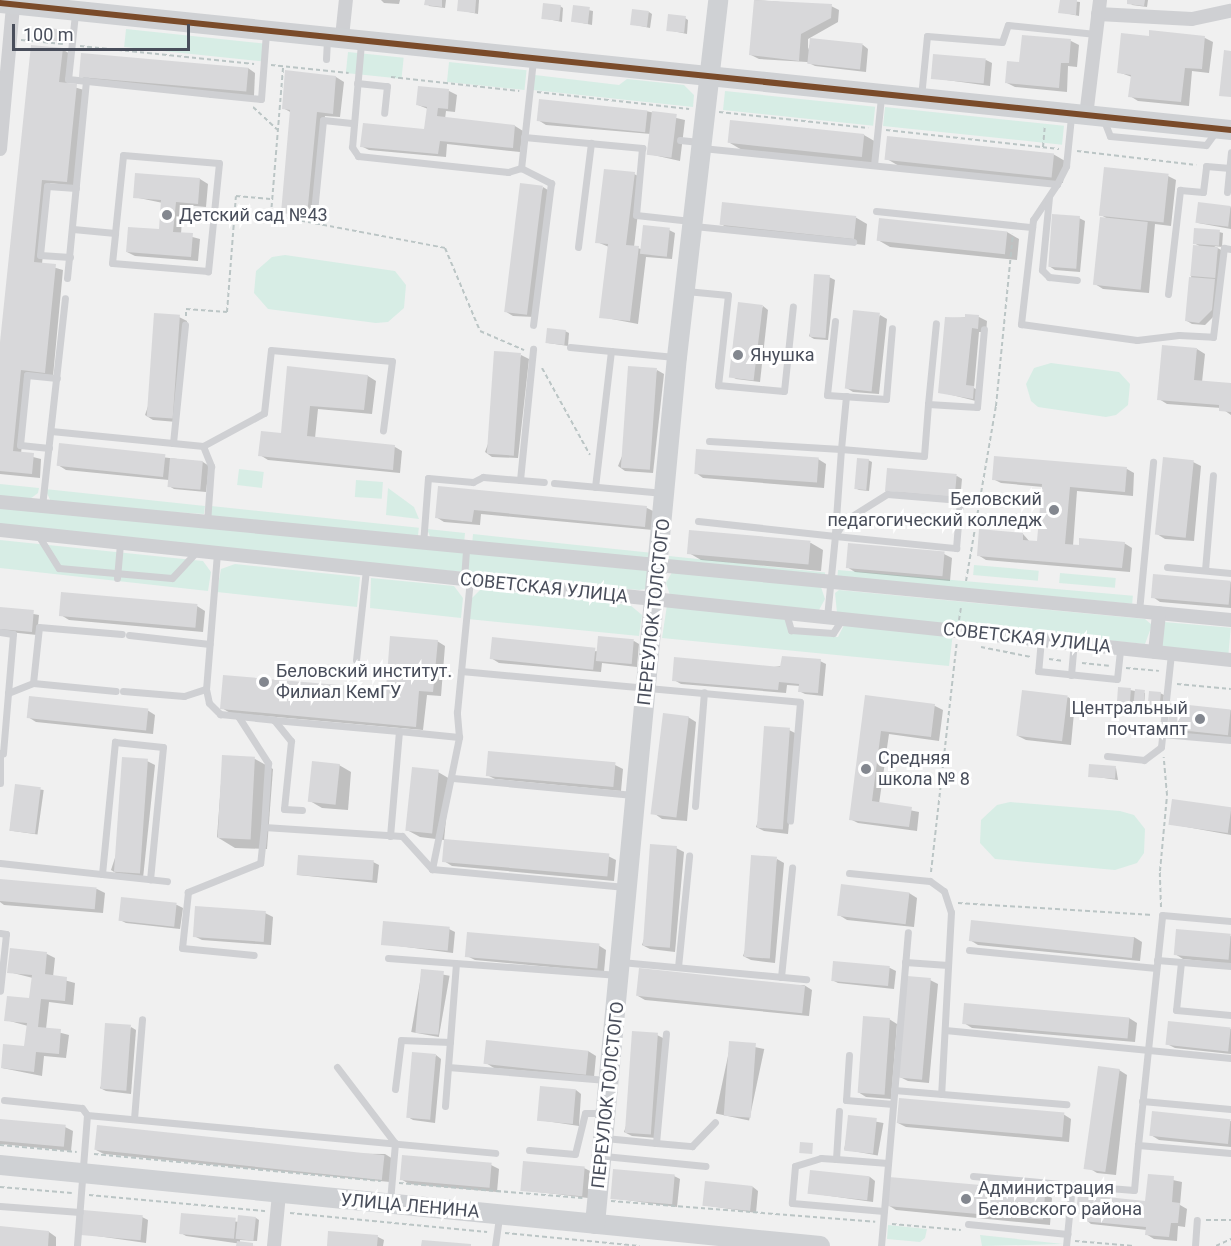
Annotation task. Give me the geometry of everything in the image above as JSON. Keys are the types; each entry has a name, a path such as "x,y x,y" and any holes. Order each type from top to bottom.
{"street":[{"path":"343,37 346,0"},
{"name":"ПЕРЕУЛОК ТОЛСТОГО","path":"595,1224 691,223 693,143 703,110 709,76 718,0"},
{"path":"0,149 11,39 7,4 1224,130"},
{"path":"1087,116 1099,7 1192,19 1231,10"},
{"name":"СОВЕТСКАЯ УЛИЦА","path":"0,502 831,584 1231,620"},
{"name":"СОВЕТСКАЯ УЛИЦА","path":"0,530 1231,660"},
{"path":"1155,652 1159,613"},
{"name":"УЛИЦА ЛЕНИНА","path":"0,1165 85,1173 278,1203 390,1203 498,1223 595,1224 810,1246"},
{"path":"274,1246 278,1203"}],"lane":[{"path":"75,11 68,79 238,97 261,99 266,30"},
{"path":"921,98 927,36 1002,42 1008,26 1096,34"},
{"path":"326,59 343,37"},
{"path":"343,37 358,74 352,147 358,156 508,172 521,168 551,183 533,325"},
{"path":"521,168 533,57"},
{"path":"67,278 86,80"},
{"path":"357,83 387,86 384,114"},
{"path":"874,165 881,94"},
{"path":"1087,116 1068,150 1065,171 1032,227 1021,324 1137,340 1179,335 1213,337 1224,248 1231,249"},
{"path":"314,212 322,120 354,123"},
{"path":"524,137 642,148 636,215 853,242"},
{"path":"578,247 591,143"},
{"path":"693,143 1057,184"},
{"path":"1227,192 1231,152"},
{"path":"123,155 219,164 208,271 112,263 115,233 123,155"},
{"path":"1168,294 1180,190 1203,192 1206,166 1230,168"},
{"path":"70,257 40,255 47,186 76,188"},
{"path":"1049,195 1042,270 1049,277 1077,280"},
{"path":"876,211 1032,227"},
{"path":"73,229 115,233"},
{"path":"684,290 728,295 718,385 784,391 793,306"},
{"path":"42,506 65,298"},
{"path":"835,321 827,395 886,399 892,328"},
{"path":"709,441 924,456 936,323"},
{"path":"173,443 185,325"},
{"path":"928,404 977,407 984,328"},
{"path":"570,347 677,357"},
{"path":"51,431 203,446 264,413 271,350 392,361 383,430"},
{"path":"520,480 530,350"},
{"path":"595,487 611,351"},
{"path":"50,448 20,445 27,375 57,378"},
{"path":"827,617 846,396"},
{"path":"203,446 211,466 207,523"},
{"path":"1139,611 1153,462"},
{"path":"1205,570 1213,475"},
{"path":"423,544 428,478 473,482 483,477 544,482"},
{"path":"554,483 666,493"},
{"path":"698,521 835,536 956,548 960,500 887,494 844,521 835,536"},
{"path":"38,534 60,568 117,576 172,578 197,551"},
{"path":"117,576 120,543"},
{"path":"432,869 453,778 459,737 467,580 466,548"},
{"path":"217,553 206,689 209,703 220,714 459,737"},
{"path":"1167,567 1231,573"},
{"path":"356,660 366,569"},
{"path":"786,613 791,630 833,633 842,619"},
{"path":"33,683 39,627 208,644"},
{"path":"0,632 13,634 0,783"},
{"path":"1041,639 1038,671 1071,675 1118,679 1120,648"},
{"path":"1071,675 1074,643"},
{"path":"1107,756 1143,760 1161,747 1171,653"},
{"path":"461,671 646,686 800,702 790,821"},
{"path":"8,693 33,683 184,696 206,689"},
{"path":"694,806 704,692"},
{"path":"238,717 268,763 260,862 188,891 182,948 254,955"},
{"path":"274,720 291,741 284,809 302,810"},
{"path":"390,836 399,731"},
{"path":"1162,734 1231,740"},
{"path":"102,874 115,742 163,747 150,879"},
{"path":"453,778 635,795"},
{"path":"264,827 402,836 432,869 627,887"},
{"path":"678,967 689,856"},
{"path":"0,862 167,881"},
{"path":"781,976 792,868"},
{"path":"849,873 930,881 944,891 948,903 948,966 941,1094"},
{"path":"973,1176 1134,1190 1162,915 1231,921"},
{"path":"881,1246 908,932"},
{"path":"0,933 6,934 0,991"},
{"path":"969,950 1156,964 1181,962 1231,966"},
{"path":"388,958 456,963 621,968 678,967 806,979"},
{"path":"905,962 948,966"},
{"path":"1181,962 1176,1010 1231,1016"},
{"path":"445,1106 456,963"},
{"path":"134,1119 142,1019"},
{"path":"945,1030 1231,1058"},
{"path":"656,1143 666,1033"},
{"path":"395,1089 401,1040 450,1042"},
{"path":"849,1055 846,1100 893,1104"},
{"path":"337,1067 395,1143 390,1203"},
{"path":"448,1067 609,1080"},
{"path":"894,1090 1066,1104"},
{"path":"4,1100 81,1108 87,1114 495,1153"},
{"path":"1142,1101 1231,1109"},
{"path":"836,1159 839,1111"},
{"path":"529,1150 575,1154 585,1113 605,1113"},
{"path":"77,1246 85,1173 87,1114"},
{"path":"602,1147 656,1143 692,1146 715,1122"},
{"path":"1138,1144 1231,1153"},
{"path":"602,1147 706,1166"},
{"path":"884,1211 792,1203 795,1166 820,1158 888,1163"},
{"path":"965,1227 1067,1240 1072,1185"},
{"path":"0,1206 80,1212"},
{"path":"1195,1246 1197,1220"},
{"path":"495,1246 498,1223"}],"path":[{"path":"11,39 703,110 1206,166"},
{"path":"283,66 271,215 445,248 480,331 530,350"},
{"path":"238,97 277,129"},
{"path":"1043,147 1047,112"},
{"path":"185,325 186,309 227,312 236,196 273,199"},
{"path":"930,881 962,596 972,557 996,406 1014,225"},
{"path":"540,366 597,468"},
{"path":"978,645 1039,658 1166,672"},
{"path":"1176,684 1231,689"},
{"path":"948,903 1162,915 1160,871 1167,795 1163,752"},
{"path":"0,1145 392,1182 883,1223 965,1227"},
{"path":"0,1187 82,1194 278,1203 498,1223 585,1241 639,1246"},
{"path":"1197,1220 1231,1220"},
{"path":"1216,1246 1231,1239"},
{"path":"1067,1240 1134,1246"},
{"path":"584,1246 585,1241"}],"green space":[{"path":"126,29 263,43 261,61 124,47"},
{"path":"348,52 404,58 401,79 346,73"},
{"path":"449,62 527,70 524,90 447,82"},
{"path":"535,75 619,85 627,79 684,85 694,95 693,107 533,90"},
{"path":"725,91 875,107 873,126 723,110"},
{"path":"885,107 1064,126 1062,145 883,126"},
{"path":"285,255 395,271 406,285 404,308 388,322 376,323 268,309 254,293 256,271 272,257"},
{"path":"1051,363 1119,372 1130,384 1128,405 1116,415 1106,417 1038,407 1031,401 1026,384 1034,368"},
{"path":"239,469 264,472 262,488 237,485"},
{"path":"356,480 383,482 382,499 355,497"},
{"path":"0,484 39,488 38,493 30,499 0,499"},
{"path":"388,488 414,507 419,519 386,515"},
{"path":"45,489 205,506 204,514 52,504"},
{"path":"211,506 419,528 418,539 210,517"},
{"path":"0,507 651,571 646,589 639,590 0,525"},
{"path":"427,529 465,533 464,544 431,539"},
{"path":"473,534 653,553 650,560 472,545"},
{"path":"0,540 203,561 211,572 208,591 0,568"},
{"path":"669,556 825,572 824,580 668,564"},
{"path":"235,564 360,577 357,607 217,592 221,569"},
{"path":"974,565 1039,571 1038,581 973,575"},
{"path":"838,570 1133,596 1132,604 837,578"},
{"path":"672,572 821,587 825,599 819,610 670,595 666,583"},
{"path":"1060,573 1116,578 1115,588 1059,583"},
{"path":"371,578 454,586 463,598 461,618 370,608"},
{"path":"481,589 630,605 642,615 639,636 468,619 469,601"},
{"path":"839,590 1145,619 1152,625 1145,644 837,613 835,593"},
{"path":"667,605 786,617 789,633 838,637 845,623 953,633 949,666 662,638"},
{"path":"1164,622 1231,628 1228,658 1161,652"},
{"path":"1010,802 1120,811 1134,815 1145,829 1144,853 1137,863 1115,870 995,859 980,843 981,820 997,805"},
{"path":"888,1225 927,1229 925,1238 920,1242 887,1239"},
{"path":"980,1235 1063,1244 982,1246"}],"building":[{"path":"425,0 442,0 442,7 424,5"},
{"path":"458,0 476,0 475,13 457,11"},
{"path":"754,0 832,4 831,18 801,34 799,61 749,55"},
{"path":"1060,0 1077,0 1076,15 1058,13"},
{"path":"1127,0 1145,0 1144,6 1127,4"},
{"path":"543,3 561,5 559,21 541,19"},
{"path":"573,5 590,7 588,24 571,22"},
{"path":"632,9 649,11 647,27 630,25"},
{"path":"668,14 686,16 684,33 666,31"},
{"path":"50,28 65,30 63,42 48,40"},
{"path":"1149,30 1205,36 1202,69 1185,68 1181,102 1128,97 1131,75 1117,73 1121,33 1149,36"},
{"path":"1022,35 1071,39 1069,63 1061,63 1059,88 1005,83 1007,61 1019,62"},
{"path":"810,38 863,44 860,69 807,64"},
{"path":"31,45 63,48 59,82 77,84 67,182 42,180 34,262 56,264 45,373 21,370 13,451 34,453 32,474 0,471 0,342"},
{"path":"1224,50 1231,51 1231,97 1219,96"},
{"path":"81,53 248,68 246,92 79,77"},
{"path":"933,54 986,59 984,84 931,79"},
{"path":"285,70 336,76 333,114 317,112 307,216 281,213 290,110 282,109"},
{"path":"418,86 449,89 448,109 438,108 437,116 515,125 513,148 440,141 438,154 360,147 363,123 424,129 427,107 416,105"},
{"path":"539,99 647,110 645,132 537,121"},
{"path":"652,111 677,114 671,158 647,155"},
{"path":"730,120 864,134 862,157 728,143"},
{"path":"887,136 1054,154 1052,177 884,160"},
{"path":"1104,167 1169,174 1164,223 1099,216"},
{"path":"604,169 635,172 626,245 639,246 630,321 599,318 608,244 595,243"},
{"name":"Детский сад №43","path":"135,173 200,178 198,204 176,202 173,232 193,233 191,257 126,252 128,227 159,229 161,200 133,198"},
{"path":"520,183 543,186 527,315 504,312"},
{"path":"722,202 856,216 854,239 720,225"},
{"path":"1198,202 1231,206 1228,227 1195,223"},
{"path":"1052,214 1080,216 1076,269 1048,267"},
{"path":"1100,217 1148,222 1141,290 1093,285"},
{"path":"879,218 1007,231 1005,254 877,241"},
{"path":"643,225 670,228 667,257 640,254"},
{"path":"1194,228 1220,230 1219,246 1193,244"},
{"path":"1193,245 1218,247 1215,278 1190,276"},
{"path":"814,274 830,275 826,338 810,337"},
{"path":"1189,277 1215,279 1212,310 1199,323 1185,321"},
{"path":"738,302 763,305 754,380 729,377"},
{"path":"853,310 880,313 872,391 845,389"},
{"path":"154,313 180,315 173,419 147,417"},
{"path":"965,314 979,315 978,329 972,328 966,385 974,386 973,399 938,393 945,317 965,318"},
{"path":"547,328 566,330 564,345 545,343"},
{"path":"1162,345 1197,348 1194,380 1231,383 1231,412 1219,411 1219,405 1157,400"},
{"path":"494,351 521,353 514,456 487,454"},
{"path":"287,366 368,375 364,410 310,406 307,436 395,445 393,470 258,456 261,431 281,433"},
{"path":"628,366 657,368 650,470 621,468"},
{"path":"59,443 165,454 163,477 57,466"},
{"path":"696,449 819,458 817,483 694,474"},
{"name":"Беловский педагогический колледж","path":"994,456 1127,467 1125,492 1070,487 1065,544 1079,545 1079,538 1125,542 1122,568 977,556 979,529 1023,533 1023,540 1037,541 1042,484 992,480"},
{"path":"1163,457 1194,460 1186,538 1155,535"},
{"path":"170,458 203,461 200,490 167,487"},
{"path":"857,458 869,459 866,490 854,489"},
{"path":"887,468 957,474 955,497 885,491"},
{"path":"438,486 647,506 645,527 474,510 472,522 435,518"},
{"path":"689,530 811,541 808,565 687,554"},
{"path":"848,543 945,551 942,576 846,568"},
{"path":"1153,574 1231,581 1229,605 1151,598"},
{"path":"61,592 197,604 195,628 59,616"},
{"path":"0,607 34,610 32,632 0,629"},
{"name":"Беловский институт. Филиал КемГУ","path":"390,636 438,640 433,692 419,691 416,727 220,709 223,675 386,689"},
{"path":"598,636 634,639 632,664 596,661"},
{"path":"492,637 595,648 593,670 490,659"},
{"path":"782,656 821,659 818,693 798,692 799,684 779,682 778,690 672,681 674,657 780,667"},
{"path":"1118,687 1131,688 1130,704 1117,703"},
{"path":"1135,689 1145,690 1143,706 1133,705"},
{"path":"1022,690 1068,696 1062,741 1016,736"},
{"path":"1149,691 1161,692 1160,708 1148,707"},
{"name":"Средняя школа № 8","path":"865,695 935,704 931,737 881,731 872,801 912,807 909,827 849,820"},
{"path":"29,696 148,709 146,730 27,718"},
{"name":"Центральный почтампт","path":"1170,703 1231,709 1228,735 1167,729"},
{"path":"663,713 689,716 676,817 651,814"},
{"path":"764,726 790,728 783,830 757,828"},
{"path":"488,751 616,762 613,787 486,776"},
{"path":"222,755 255,757 251,840 218,838"},
{"path":"122,757 148,759 140,874 114,872"},
{"path":"312,761 340,764 336,805 308,802"},
{"path":"1089,764 1116,766 1115,779 1088,777"},
{"path":"412,767 439,770 432,833 405,831"},
{"path":"15,784 41,787 35,834 9,831"},
{"path":"1172,799 1231,807 1228,833 1168,825"},
{"path":"444,839 609,853 607,876 442,862"},
{"path":"650,844 677,846 670,948 643,946"},
{"path":"298,855 374,860 372,880 297,875"},
{"path":"751,855 777,857 770,959 744,957"},
{"path":"0,879 97,887 95,909 0,901"},
{"path":"841,884 909,892 906,924 837,916"},
{"path":"121,897 177,903 174,927 118,921"},
{"path":"195,906 266,911 264,942 193,937"},
{"path":"971,920 1134,937 1132,958 969,941"},
{"path":"383,921 450,927 448,951 381,945"},
{"path":"1176,929 1231,934 1229,960 1174,955"},
{"path":"467,932 599,944 597,968 465,957"},
{"path":"10,948 47,952 45,974 67,977 65,1001 41,999 38,1027 61,1029 59,1054 36,1052 34,1072 1,1068 3,1044 24,1046 27,1023 4,1021 7,996 29,998 32,975 7,973"},
{"path":"833,961 890,966 888,986 831,981"},
{"path":"639,968 805,985 802,1013 636,996"},
{"path":"421,969 444,971 438,1035 415,1033"},
{"path":"907,976 931,978 922,1080 898,1078"},
{"path":"964,1003 1129,1017 1128,1038 962,1024"},
{"path":"863,1016 890,1018 885,1095 858,1093"},
{"path":"1168,1021 1231,1028 1228,1051 1165,1045"},
{"path":"105,1023 131,1025 126,1091 100,1089"},
{"path":"632,1031 658,1033 651,1135 625,1133"},
{"path":"486,1040 588,1051 586,1075 483,1064"},
{"path":"729,1041 756,1043 751,1118 724,1116"},
{"path":"412,1052 436,1054 430,1120 406,1118"},
{"path":"1098,1066 1120,1069 1105,1172 1084,1169"},
{"path":"540,1086 576,1089 573,1124 537,1121"},
{"path":"899,1098 1064,1112 1062,1137 897,1123"},
{"path":"1152,1111 1231,1119 1228,1144 1149,1136"},
{"path":"848,1115 877,1118 873,1154 844,1151"},
{"path":"0,1119 66,1125 64,1147 0,1141"},
{"path":"97,1125 384,1155 382,1180 94,1150"},
{"path":"800,1142 813,1143 812,1154 799,1153"},
{"path":"402,1155 492,1163 489,1188 400,1180"},
{"path":"523,1161 585,1166 582,1196 520,1191"},
{"path":"613,1169 675,1174 672,1204 610,1199"},
{"path":"810,1170 870,1176 867,1200 807,1194"},
{"path":"1148,1174 1174,1176 1172,1202 1180,1203 1178,1223 1171,1223 1169,1237 1145,1235 1146,1227 1082,1221 1082,1214 1076,1213 1078,1194 1145,1201"},
{"name":"Администрация Беловского района","path":"889,1177 1045,1191 1043,1220 886,1206"},
{"path":"705,1181 753,1186 750,1211 702,1206"},
{"path":"83,1210 143,1215 141,1240 81,1235"},
{"path":"181,1213 236,1218 234,1239 179,1234"},
{"path":"238,1215 256,1217 253,1241 235,1239"},
{"path":"0,1226 49,1231 48,1246 0,1246"},
{"path":"328,1231 378,1235 377,1246 327,1246"},
{"path":"422,1240 471,1244 471,1246 421,1246"},
{"path":"237,1241 253,1243 253,1246 236,1246"}],"transit line":[{"path":"0,3 1231,130"}],"place":[{"name":"Детский сад №43","path":"167,215"},
{"name":"Янушка","path":"738,355"},
{"name":"Беловский педагогический колледж","path":"1054,510"},
{"name":"Беловский институт. Филиал КемГУ","path":"264,682"},
{"name":"Центральный почтампт","path":"1200,719"},
{"name":"Средняя школа № 8","path":"866,769"},
{"name":"Администрация Беловского района","path":"966,1199"}]}
